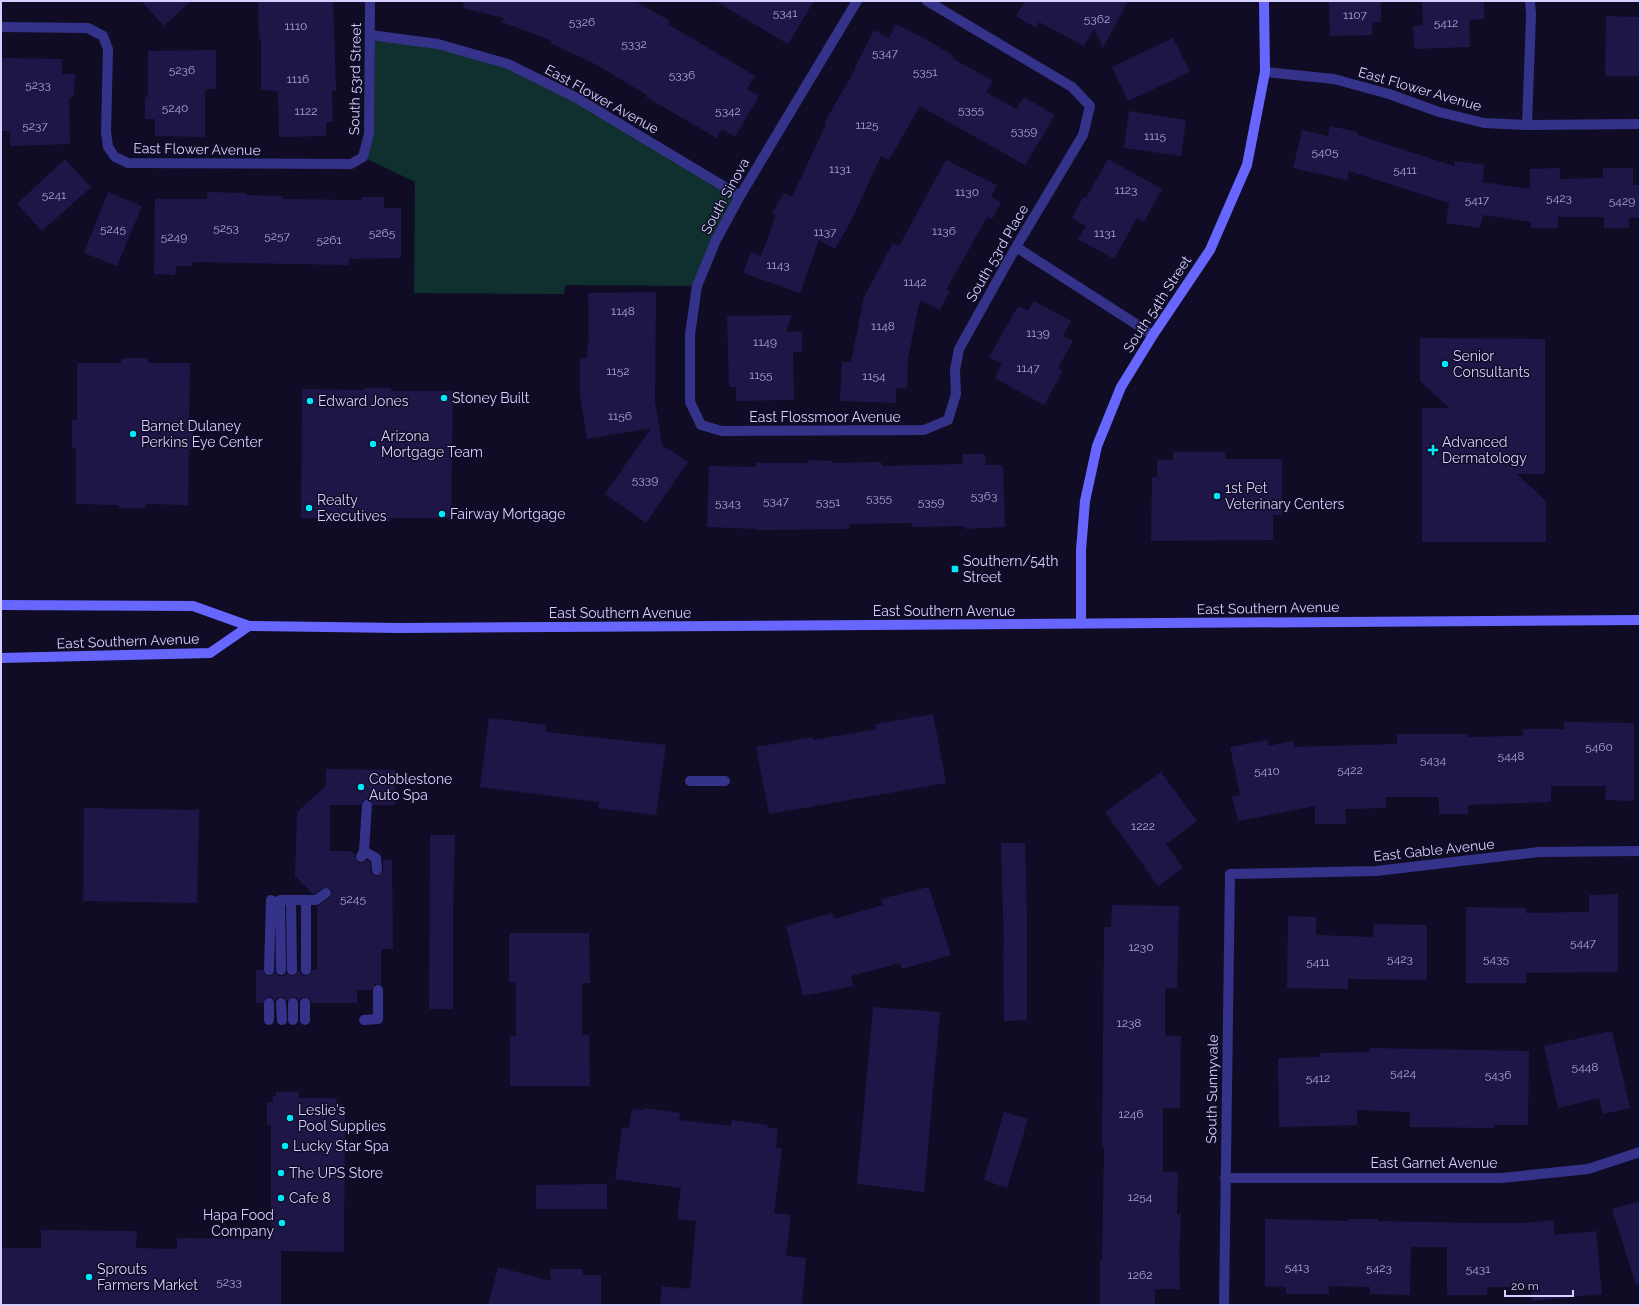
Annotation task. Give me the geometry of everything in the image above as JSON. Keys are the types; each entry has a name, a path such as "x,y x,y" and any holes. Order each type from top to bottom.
{"main road":[{"name":"South 54th Street","path":"1081,624 1081,550 1085,501 1097,446 1121,387 1153,335 1210,250 1247,165 1265,72 1264,1"},
{"name":"East Southern Avenue","path":"1,605 193,606 249,626 408,628 1640,620"},
{"name":"East Southern Avenue","path":"1,658 210,652 249,626"}],"street":[{"name":"South 53rd Street","path":"363,157 369,134 370,1"},
{"name":"South Sinova","path":"701,425 690,402 690,334 697,286 716,240 740,196 857,1"},
{"name":"South 53rd Place","path":"927,1 1072,87 1090,106 1083,136 1016,247 958,349 955,370 956,394 948,420"},
{"path":"1527,125 1531,14 1530,1"},
{"name":"East Flower Avenue","path":"1,27 88,28 103,36 108,49 106,132 108,147 115,157 128,163 336,165 351,164 363,157"},
{"name":"East Flower Avenue","path":"370,35 438,44 508,64 575,97 740,196"},
{"name":"East Flower Avenue","path":"1265,72 1334,79 1389,94 1438,112 1484,123 1527,125 1640,124"},
{"path":"1016,247 1153,335"},
{"name":"East Flossmoor Avenue","path":"701,425 722,431 924,430 948,420"},
{"path":"690,781 724,781"},
{"path":"367,805 362,854 376,858 377,870"},
{"name":"East Gable Avenue","path":"1230,874 1376,871 1539,852 1640,851"},
{"name":"South Sunnyvale","path":"1224,1305 1230,874"},
{"path":"281,970 280,900 316,900 326,892"},
{"path":"269,970 270,900"},
{"path":"291,900 292,970"},
{"path":"306,900 306,970"},
{"path":"364,1020 378,1019 378,990"},
{"path":"269,1003 269,1020"},
{"path":"281,1003 282,1020"},
{"path":"293,1003 293,1020"},
{"path":"305,1003 305,1020"},
{"name":"East Garnet Avenue","path":"1225,1178 1501,1178 1588,1169 1640,1152"}],"green space":[{"path":"370,35 438,44 508,64 740,196 697,286 565,285 564,294 414,293 415,182 363,157"}],"building":[{"path":"141,1 191,1 164,26"},
{"path":"258,1 333,1 336,91 332,91 333,122 326,122 326,136 279,137 278,91 261,90 261,39 259,39"},
{"path":"464,1 635,1 670,21 668,24 755,76 747,89 759,96 735,137 722,129 717,138 646,97 647,95 595,64 550,43 552,41 502,22 504,18 463,8"},
{"path":"715,1 814,1 788,44"},
{"path":"1025,1 1128,1 1103,48 1094,29 1084,46 1039,22 1036,28 1016,16"},
{"path":"1329,1 1381,1 1381,22 1372,22 1372,35 1330,36"},
{"path":"1422,1 1484,1 1484,19 1469,20 1470,47 1414,49 1413,26 1423,25"},
{"path":"1606,16 1640,17 1640,76 1605,76"},
{"path":"896,24 954,56 952,58 993,81 986,92 1016,109 1024,97 1055,115 1025,165 920,106 889,160 881,156 852,219 835,249 819,240 800,293 743,273 751,252 761,256 776,215 772,213 784,193 792,197 826,124 824,123 856,68 855,67 874,30 889,38"},
{"path":"1173,38 1190,72 1128,101 1112,67"},
{"path":"216,50 216,89 205,89 205,137 155,136 155,119 145,119 145,97 148,97 148,51"},
{"path":"2,58 62,59 62,74 75,74 74,97 69,97 70,144 10,146 10,131 1,131"},
{"path":"1129,111 1186,120 1181,156 1124,148"},
{"path":"1330,126 1358,132 1358,135 1454,166 1455,161 1485,165 1482,182 1530,189 1530,169 1560,168 1560,179 1603,178 1603,168 1633,168 1633,185 1640,185 1640,218 1629,218 1629,228 1604,228 1604,217 1558,217 1558,228 1531,228 1531,222 1483,215 1480,228 1446,223 1449,203 1349,171 1347,180 1293,168 1302,130 1328,136"},
{"path":"65,159 91,187 42,231 17,204"},
{"path":"1108,159 1162,189 1144,222 1137,218 1114,259 1078,239 1086,226 1072,218 1083,197 1086,198"},
{"path":"946,160 997,185 991,197 1001,202 992,219 987,217 946,290 950,291 940,310 920,300 908,358 907,389 896,388 896,403 840,401 842,362 851,362 864,297 893,243 899,246"},
{"path":"108,192 142,206 117,266 84,253"},
{"path":"207,192 282,196 282,199 362,200 362,197 384,197 384,208 401,208 401,258 349,259 349,265 193,262 193,266 176,266 175,275 154,274 155,199 207,199"},
{"path":"656,292 655,401 662,445 688,462 646,523 605,494 651,428 587,439 580,396 580,358 587,358 589,343 588,293"},
{"path":"1034,301 1071,321 1063,336 1073,341 1058,368 1063,371 1044,405 995,378 1002,364 989,357 1018,306 1028,311"},
{"path":"792,315 786,332 802,331 802,352 793,352 794,400 736,401 736,387 729,387 727,316"},
{"path":"1420,338 1545,339 1545,474 1517,474 1546,501 1546,542 1422,542 1422,408 1449,408 1420,381"},
{"name":"Barnet Dulaney Perkins Eye Center","path":"148,358 148,363 190,363 189,420 193,420 193,449 189,449 188,505 146,504 146,508 118,508 119,505 76,504 76,448 72,448 72,420 77,420 77,363 121,363 121,359"},
{"path":"364,388 391,388 391,391 453,391 451,518 390,518 390,521 362,521 362,518 301,518 302,389 364,390"},
{"name":"1st Pet Veterinary Centers","path":"1173,452 1225,452 1225,459 1282,459 1282,515 1273,515 1273,540 1151,541 1152,477 1157,477 1157,460 1173,460"},
{"path":"962,454 985,454 986,465 1003,465 1005,527 965,529 965,526 912,527 912,523 849,524 849,529 756,530 707,527 709,466 756,467 756,463 808,463 808,460 832,461 832,463 881,462 882,466 963,464"},
{"path":"933,714 946,783 769,814 756,747 813,737 814,740 876,729 875,724"},
{"path":"489,718 547,725 546,732 666,745 656,815 598,808 599,802 480,787"},
{"path":"1564,722 1634,723 1634,801 1605,800 1606,786 1551,786 1551,802 1468,805 1468,814 1439,814 1439,797 1386,797 1386,808 1345,809 1346,824 1315,824 1315,806 1238,821 1232,797 1240,795 1230,747 1267,740 1268,746 1293,741 1294,747 1397,744 1397,734 1467,734 1467,737 1523,736 1523,729 1564,729"},
{"name":"Cobblestone Auto Spa","path":"326,769 395,770 395,805 373,805 371,800 367,799 362,801 360,805 330,805 330,851 350,851 355,854 355,858 358,863 362,863 367,860 370,862 371,873 377,876 383,872 383,860 392,860 393,949 381,949 381,985 375,984 372,990 357,990 357,1003 311,1003 310,999 305,997 301,998 299,1001 297,998 293,997 287,1001 284,997 281,997 277,998 275,1001 273,998 269,997 264,999 263,1003 256,1003 256,970 263,970 265,975 269,976 275,972 278,976 284,976 286,973 292,976 297,973 298,970 302,975 306,976 311,974 312,970 317,970 317,906 330,898 332,892 331,889 326,887 313,894 295,876 297,812 326,786"},
{"path":"1161,772 1197,821 1166,844 1183,868 1158,886 1105,812"},
{"path":"84,808 199,810 197,903 83,901"},
{"path":"430,835 455,835 453,1009 429,1009"},
{"path":"1001,843 1025,843 1027,1020 1004,1021 1004,949"},
{"path":"929,887 951,955 902,969 900,963 851,976 853,986 803,996 786,926 832,913 834,919 883,905 881,899"},
{"path":"1618,894 1618,972 1526,973 1526,983 1466,983 1466,907 1526,908 1526,913 1589,912 1589,895"},
{"path":"1112,905 1179,906 1177,988 1165,988 1165,1036 1181,1036 1180,1108 1163,1108 1163,1172 1178,1172 1177,1214 1181,1214 1179,1243 1180,1289 1155,1289 1155,1305 1100,1305 1104,1148 1102,1148 1104,927 1111,927"},
{"path":"1288,916 1316,917 1316,935 1373,937 1374,924 1427,925 1427,980 1348,979 1348,989 1287,988"},
{"path":"509,933 589,933 590,983 582,983 582,1035 589,1035 590,1086 510,1086 510,1036 516,1036 516,982 509,982"},
{"path":"873,1007 940,1012 924,1192 857,1184"},
{"path":"1612,1031 1630,1108 1603,1114 1599,1098 1558,1108 1544,1046"},
{"path":"1369,1048 1529,1051 1528,1125 1495,1125 1495,1128 1410,1127 1410,1112 1357,1110 1357,1125 1279,1127 1278,1058 1320,1057 1320,1053 1369,1052"},
{"path":"276,1092 299,1092 299,1098 334,1098 345,1109 344,1252 281,1251 281,1305 1,1305 1,1248 41,1248 41,1230 137,1231 136,1248 177,1249 177,1238 271,1239 271,1125 267,1125 267,1102 273,1102 273,1096 276,1096"},
{"path":"643,1108 680,1113 679,1120 731,1126 732,1120 767,1125 767,1127 778,1129 776,1148 782,1149 774,1213 791,1215 786,1256 806,1258 802,1305 660,1305 662,1286 690,1289 696,1221 677,1219 681,1188 615,1179 622,1127 629,1128 632,1109 643,1110"},
{"path":"1004,1112 1028,1119 1007,1188 984,1180"},
{"path":"607,1184 607,1209 536,1209 536,1185"},
{"path":"1640,1201 1640,1285 1636,1285 1612,1209"},
{"path":"1265,1219 1349,1221 1349,1219 1378,1219 1378,1221 1475,1223 1525,1223 1553,1220 1555,1235 1596,1231 1602,1294 1532,1301 1531,1287 1487,1287 1487,1295 1447,1295 1447,1247 1411,1247 1410,1295 1370,1294 1370,1287 1329,1286 1329,1294 1286,1294 1286,1287 1265,1286"},
{"path":"498,1267 551,1281 550,1269 583,1269 583,1275 601,1275 601,1305 488,1305"}],"place":[{"name":"Senior Consultants","path":"1445,364"},
{"name":"Stoney Built","path":"444,398"},
{"name":"Edward Jones","path":"310,401"},
{"name":"Barnet Dulaney Perkins Eye Center","path":"133,434"},
{"name":"Arizona Mortgage Team","path":"373,444"},
{"name":"Advanced Dermatology","path":"1433,450"},
{"name":"1st Pet Veterinary Centers","path":"1217,496"},
{"name":"Realty Executives","path":"309,508"},
{"name":"Fairway Mortgage","path":"442,514"},
{"name":"Southern/54th Street","path":"955,569"},
{"name":"Cobblestone Auto Spa","path":"361,787"},
{"name":"Leslie's Pool Supplies","path":"290,1118"},
{"name":"Lucky Star Spa","path":"285,1146"},
{"name":"The UPS Store","path":"281,1173"},
{"name":"Cafe 8","path":"281,1198"},
{"name":"Hapa Food Company","path":"282,1223"},
{"name":"Sprouts Farmers Market","path":"89,1277"}]}
